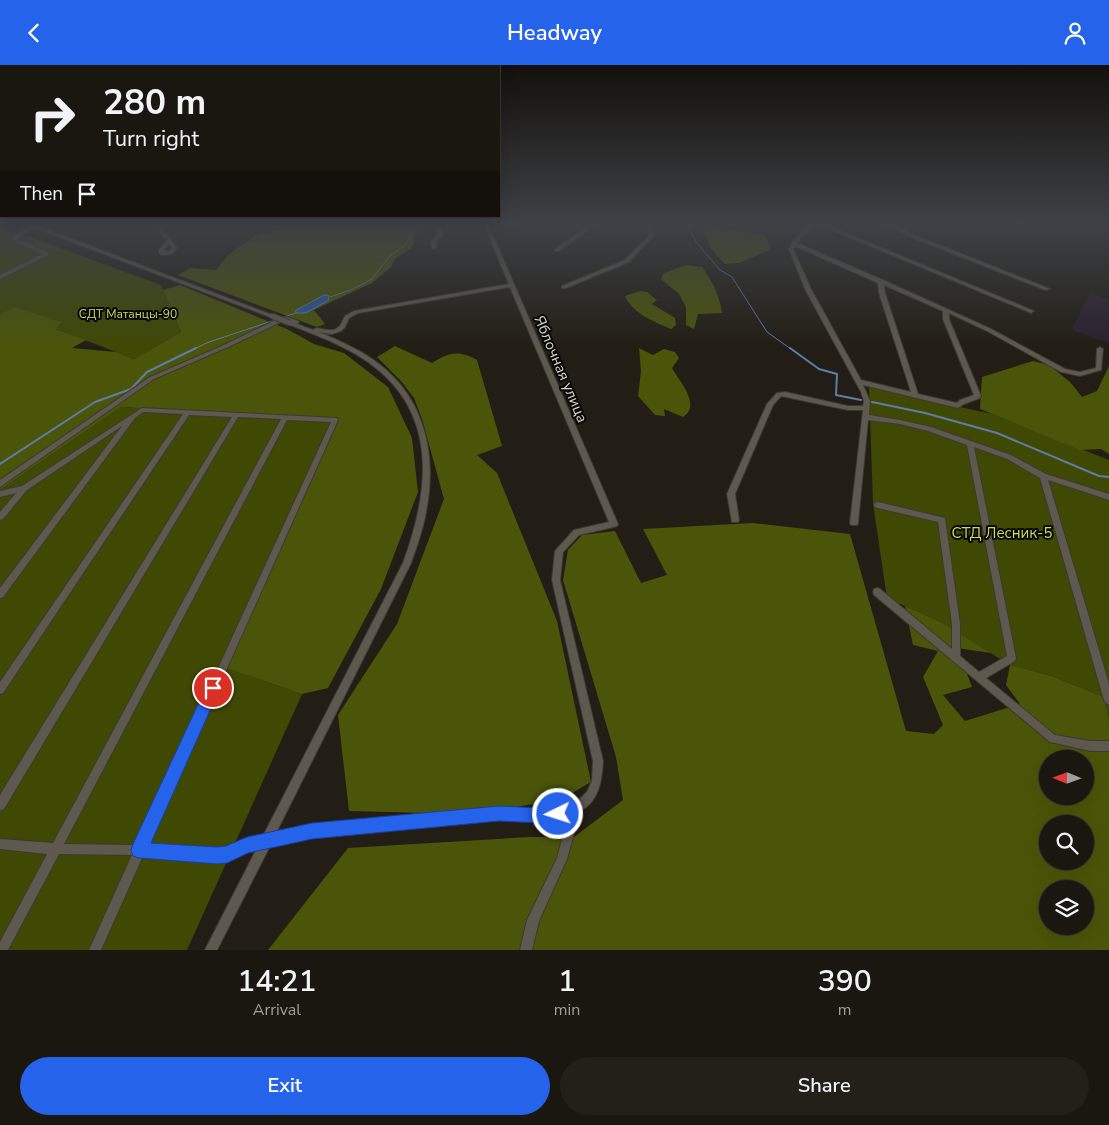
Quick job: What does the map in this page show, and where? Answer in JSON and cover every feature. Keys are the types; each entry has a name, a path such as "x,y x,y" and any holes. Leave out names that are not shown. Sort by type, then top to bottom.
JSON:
{"street":[{"path":"0,277 23,265"},
{"path":"141,265 290,323 357,353 379,367 400,387 410,404 422,435 428,466 428,483 420,529 407,563 211,950"},
{"name":"Яблочная улица","path":"503,265 614,524 577,532 559,551 558,555 556,580 598,761 597,785 585,803 575,809"},
{"path":"564,287 618,265"},
{"path":"797,265 808,289 864,392 867,408 854,523"},
{"path":"844,265 989,330 1063,371 1080,375 1099,369 1100,349"},
{"path":"920,265 1031,311"},
{"path":"987,265 1047,289"},
{"path":"881,281 882,293 915,395"},
{"path":"0,484 152,378 282,319 332,334 342,329 347,317 356,312 511,285"},
{"path":"859,382 958,406 962,401 978,396 946,319 946,310"},
{"path":"734,519 731,494 767,411 779,394 848,408 867,408"},
{"path":"0,517 24,488 136,412 142,410 335,421 95,950"},
{"path":"0,594 136,412"},
{"path":"0,690 187,413"},
{"path":"0,805 236,415"},
{"path":"866,417 900,422 970,443 1009,457 1043,475 1109,497"},
{"path":"2,950 54,849 285,418"},
{"path":"970,443 1012,658 979,677"},
{"path":"1043,475 1109,700"},
{"path":"0,495 24,488"},
{"path":"878,505 942,520 956,624 956,658"},
{"path":"877,592 1053,739 1090,746 1109,745"},
{"path":"0,844 54,849 139,850 217,855 227,854 247,845 312,831 499,813 558,814 575,809"},
{"path":"526,950 533,919 562,859 575,809"}],"shaded area":[{"path":"1090,293 1109,300 1109,343 1072,330"}],"green space":[{"name":"СДТ Матанцы-90","path":"0,265 107,265 161,285 181,332 134,359 15,313 0,321"},
{"path":"220,265 392,265 372,283 314,310 325,324 317,327 178,275 190,268 216,270"},
{"path":"685,265 702,267 715,289 722,313 698,314 694,329 686,325 686,307 679,294 661,279 664,273"},
{"path":"180,285 287,329 314,344 344,353 388,387 412,438 418,492 381,589 328,688 302,694 220,666 337,420 121,407 0,490 0,315 14,307 61,322 56,329 86,340 72,348 116,352 134,359 181,332 163,290"},
{"path":"640,291 647,292 657,300 652,304 675,318 676,325 671,329 645,317 633,308 625,296"},
{"path":"395,346 432,363 444,356 454,354 465,355 477,360 502,446 477,455 497,473 557,621 591,782 560,800 468,814 349,811 338,715 397,624 444,499 422,419 414,398 401,381 377,357"},
{"path":"639,348 653,355 664,349 675,352 679,358 672,368 684,386 690,400 688,412 683,417 664,409 665,416 655,415 638,396 641,371"},
{"path":"1033,361 1049,365 1070,382 1082,397 1097,391 1109,366 1109,454 1101,449 1080,450 980,409 982,377"},
{"name":"СТД Лесник-5","path":"869,387 992,414 1109,460 1109,722 1104,697 1052,676 1010,665 941,622 887,598 873,504"},
{"path":"121,407 338,420 221,666 302,694 187,950 0,950 0,490"},
{"path":"753,523 850,534 906,731 934,734 943,725 923,677 938,651 913,645 905,606 941,622 991,653 957,648 972,687 943,695 965,721 1020,704 1006,685 1010,665 1052,676 1104,697 1109,722 1109,950 268,950 348,848 529,837 574,837 623,800 616,757 563,580 568,550 582,535 615,531 641,583 667,575 643,529"}],"water":[{"path":"324,295 328,295 329,300 306,313 296,313 295,311"}],"waterway":[{"path":"330,297 351,290 372,279 383,265"},
{"path":"716,265 732,277 767,332 791,349"},
{"path":"194,349 209,342 296,313"},
{"path":"0,464 95,402 131,389 147,372 196,348"},
{"path":"790,348 819,369 837,374 836,395 861,400"},
{"path":"872,402 925,413 997,433 1099,476 1109,477"}],"route":[{"path":"213,688 139,850 206,856 227,854 247,845 312,831 499,813 522,815 558,814"}]}
